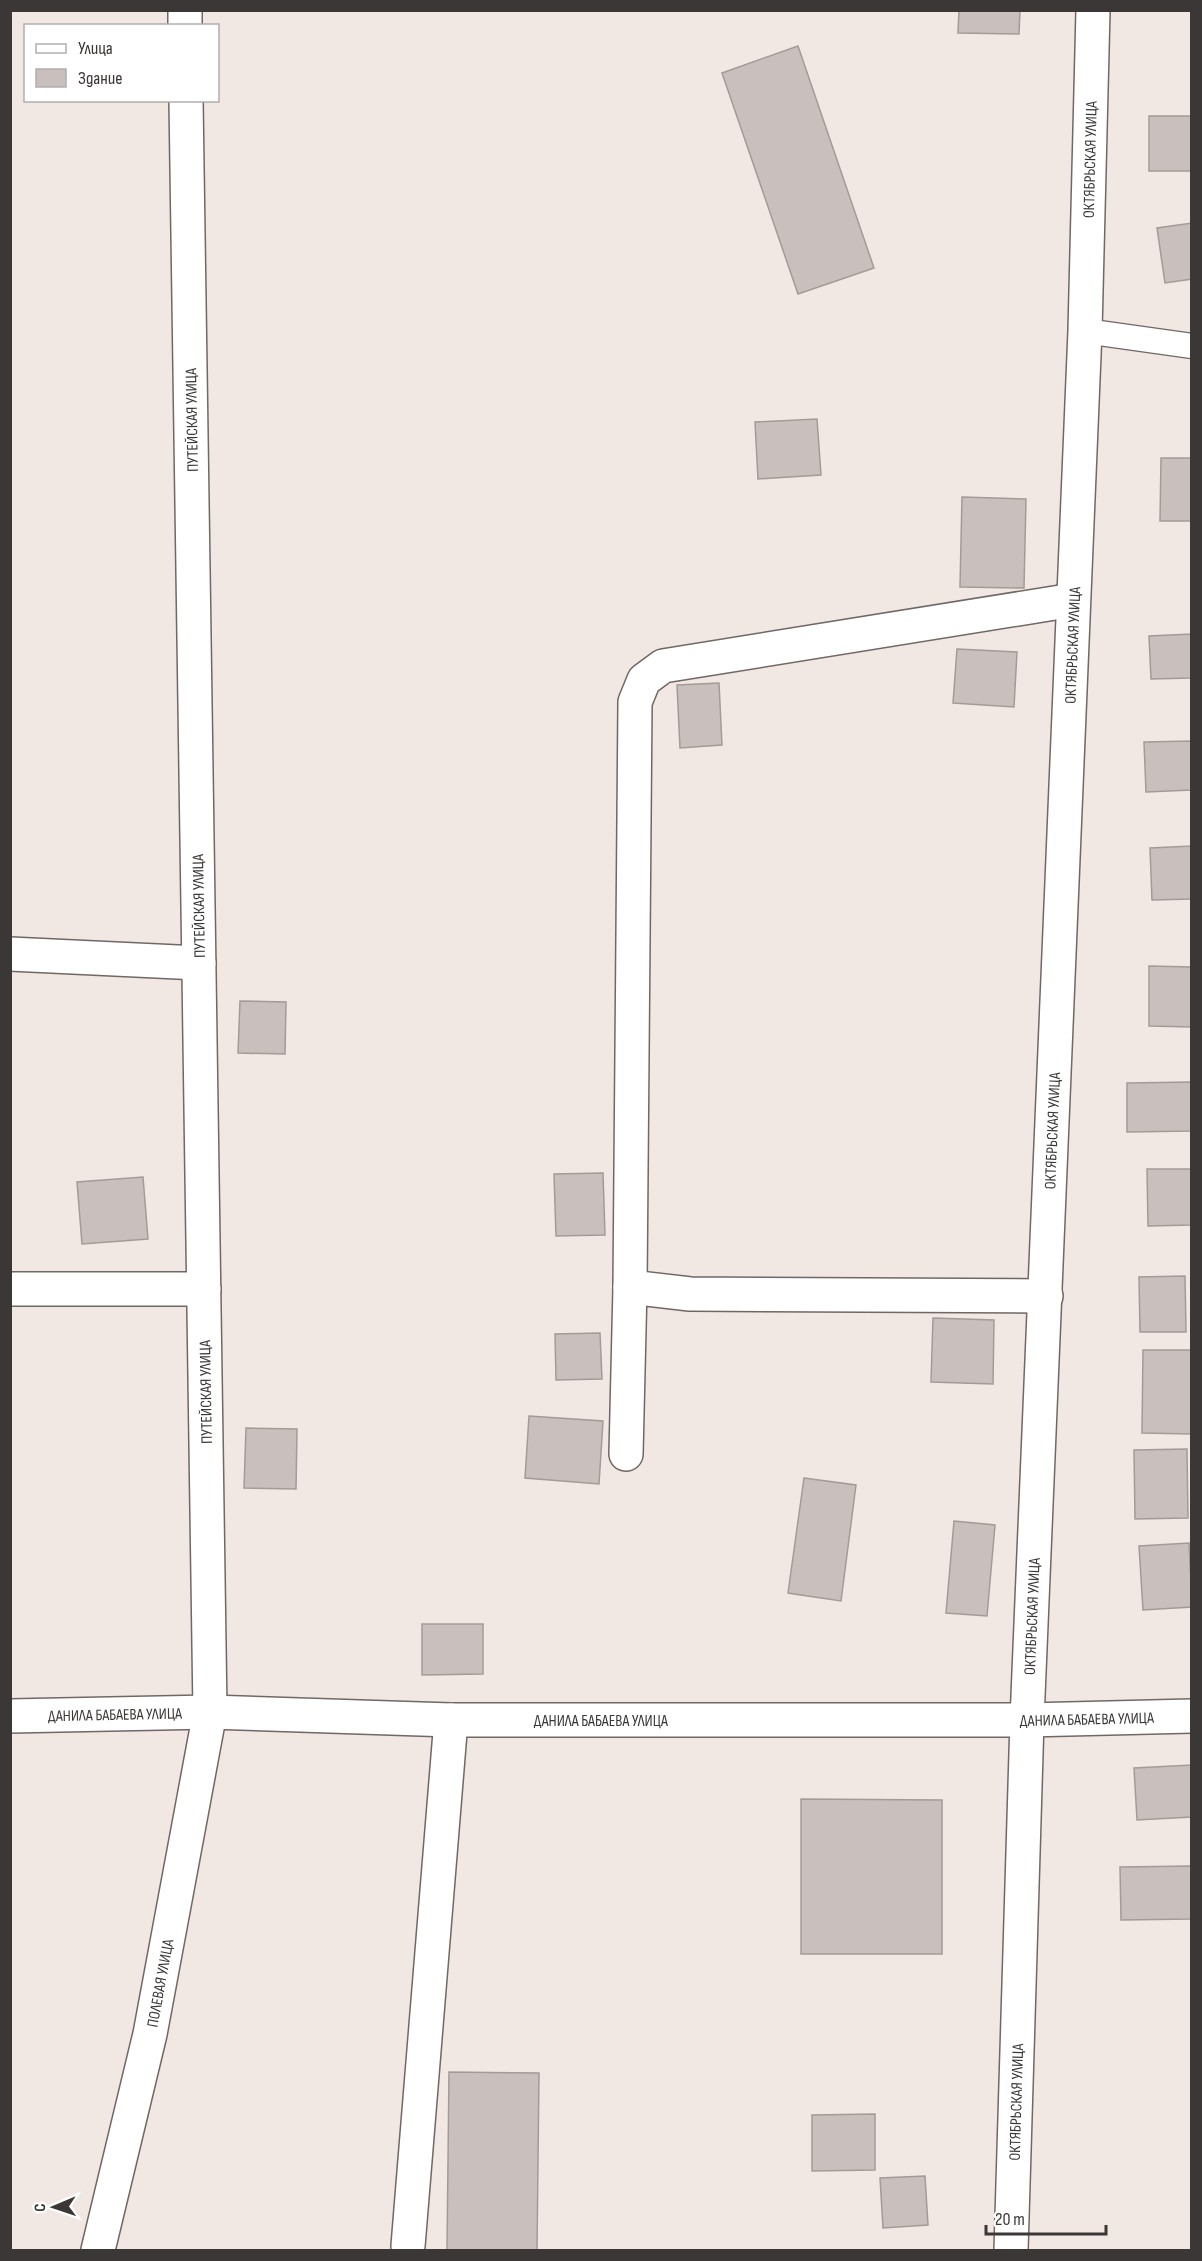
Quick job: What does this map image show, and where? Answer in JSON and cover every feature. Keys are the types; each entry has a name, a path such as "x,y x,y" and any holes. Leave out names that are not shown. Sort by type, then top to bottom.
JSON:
{"street":[{"name":"ОКТЯБРЬСКАЯ УЛИЦА","path":"1011,2250 1027,1720 1085,331 1093,10"},
{"name":"ПУТЕЙСКАЯ УЛИЦА","path":"186,102 210,1712"},
{"path":"626,1454 630,1287 635,702 644,680 663,666 1073,600"},
{"path":"10,954 199,963"},
{"path":"630,1287 690,1294 1046,1296"},
{"path":"10,1289 204,1289"},
{"name":"ДАНИЛА БАБАЕВА УЛИЦА","path":"10,1716 210,1712 451,1720 1027,1720 1191,1716"},
{"name":"ПОЛЕВАЯ УЛИЦА","path":"98,2250 150,2034 210,1712"},
{"path":"408,2246 451,1720"}],"lane":[{"path":"1085,331 1191,346"}],"building":[{"path":"959,10 1020,10 1019,34 958,33"},
{"path":"798,46 874,268 798,294 722,73"},
{"path":"1149,116 1192,116 1192,171 1149,171"},
{"path":"1192,223 1192,279 1165,283 1157,228"},
{"path":"817,419 821,475 758,479 755,422"},
{"path":"1161,458 1192,458 1192,521 1160,521"},
{"path":"962,497 1026,499 1024,588 960,587"},
{"path":"1192,634 1192,678 1151,679 1149,636"},
{"path":"957,649 1017,652 1014,707 953,703"},
{"path":"719,683 722,745 680,748 677,685"},
{"path":"1192,741 1192,790 1146,792 1144,742"},
{"path":"1192,846 1192,899 1152,900 1150,848"},
{"path":"1149,966 1192,967 1192,1027 1149,1026"},
{"path":"240,1001 286,1002 285,1054 238,1053"},
{"path":"1192,1082 1192,1131 1127,1132 1127,1083"},
{"path":"1147,1169 1192,1169 1192,1225 1148,1226"},
{"path":"603,1173 605,1235 556,1236 554,1174"},
{"path":"143,1177 148,1239 82,1244 77,1182"},
{"path":"1185,1276 1186,1332 1140,1332 1139,1277"},
{"path":"933,1318 994,1320 993,1384 931,1382"},
{"path":"600,1333 602,1379 556,1380 555,1334"},
{"path":"1143,1350 1192,1350 1192,1434 1142,1433"},
{"path":"529,1416 603,1421 599,1484 525,1478"},
{"path":"246,1428 297,1429 296,1489 244,1488"},
{"path":"1187,1449 1188,1518 1135,1519 1134,1450"},
{"path":"804,1478 856,1485 841,1601 788,1593"},
{"path":"954,1521 995,1525 987,1616 946,1613"},
{"path":"1189,1543 1192,1607 1143,1610 1139,1546"},
{"path":"422,1624 483,1624 483,1674 422,1675"},
{"path":"1192,1765 1192,1817 1137,1820 1134,1768"},
{"path":"801,1799 942,1800 942,1954 801,1954"},
{"path":"1192,1866 1192,1919 1121,1920 1120,1867"},
{"path":"449,2072 539,2073 537,2250 447,2250"},
{"path":"875,2114 875,2170 812,2171 812,2115"},
{"path":"925,2176 928,2225 883,2228 880,2178"}]}
